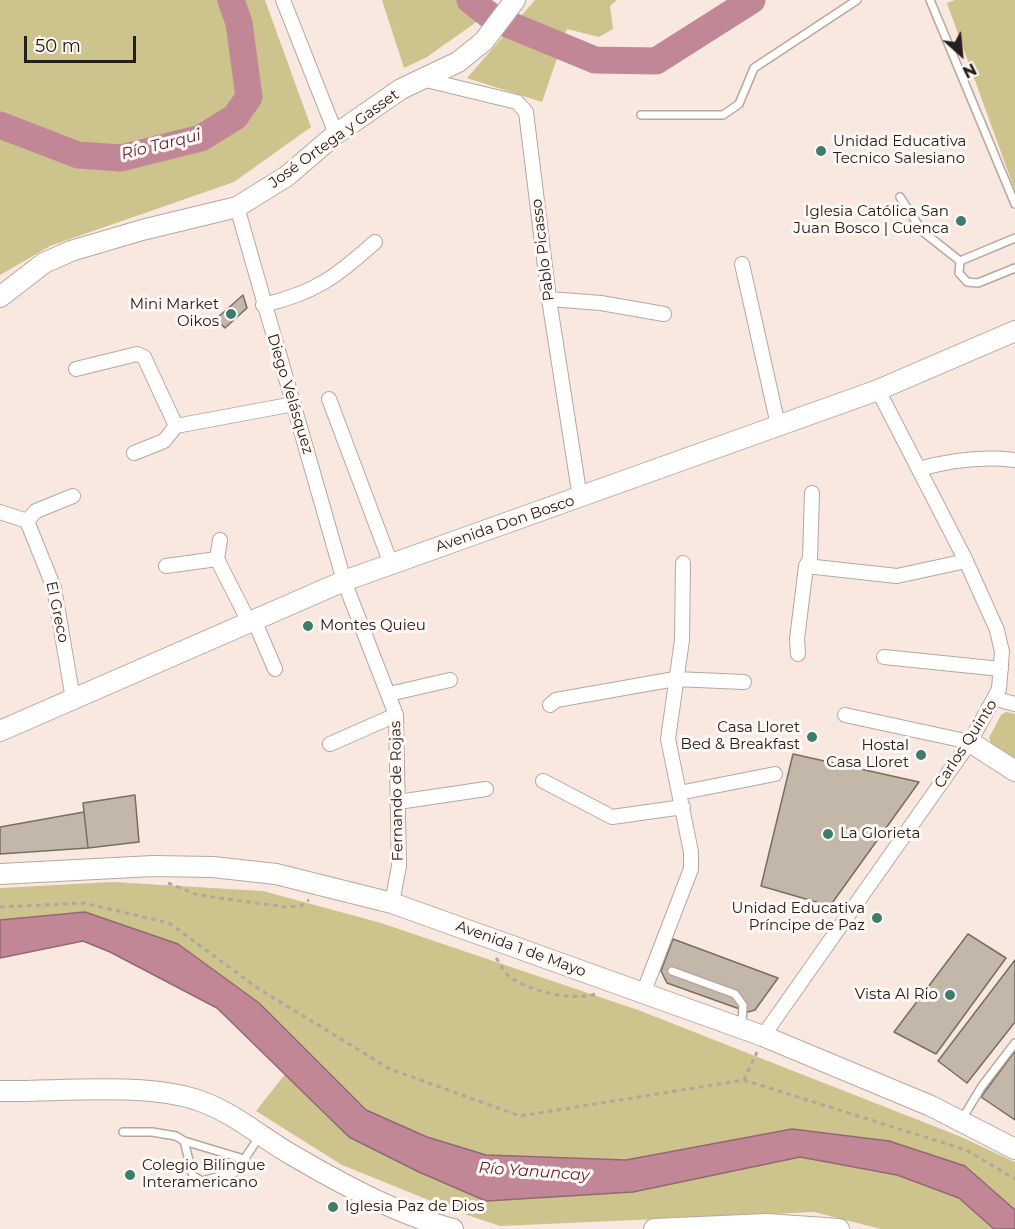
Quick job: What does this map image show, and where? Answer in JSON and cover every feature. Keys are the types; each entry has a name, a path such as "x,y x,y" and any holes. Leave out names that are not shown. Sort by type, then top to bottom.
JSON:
{"main road":[{"name":"José Ortega y Gasset","path":"0,297 44,263 71,251 142,230 237,207 287,176 336,134 401,89 458,63 484,40 514,2"},
{"name":"Avenida Don Bosco","path":"0,731 344,581 878,390 1015,332"},
{"path":"970,742 1015,771"},
{"name":"Avenida 1 de Mayo","path":"0,874 153,866 213,867 276,874 393,903 644,991 753,1040 931,1106 1015,1149"},
{"path":"0,1091 161,1091 201,1101 332,1176 425,1224 453,1229"},
{"path":"654,1229 767,1224 839,1229"}],"street":[{"path":"282,0 336,134"},
{"name":"Pablo Picasso","path":"422,79 517,102 525,112 549,299 580,498"},
{"name":"Diego Velásquez","path":"237,207 263,305 294,404 344,581"},
{"path":"263,305 296,298 316,288 375,242"},
{"path":"742,264 778,425"},
{"path":"549,299 601,303 664,314"},
{"path":"76,369 137,354 144,357 176,426"},
{"name":"Carlos Quinto","path":"753,1040 970,742 996,699 1001,669 1008,652 966,561 878,390"},
{"path":"329,399 391,564"},
{"path":"135,453 164,441 176,426 294,404"},
{"path":"919,469 943,462 990,457 1015,460"},
{"path":"798,654 797,639 806,566 810,559 812,493"},
{"path":"0,512 27,521 36,511 74,496"},
{"name":"El Greco","path":"27,521 54,588 73,699"},
{"path":"220,540 217,559 275,669"},
{"path":"166,566 217,559"},
{"path":"806,566 897,576 966,561"},
{"path":"644,991 691,869 692,852 668,739 681,640 683,563"},
{"name":"Fernando de Rojas","path":"344,581 396,715 399,866 393,903"},
{"path":"884,657 1001,669"},
{"path":"550,705 556,700 675,679 744,682"},
{"path":"389,694 450,680"},
{"path":"996,699 1015,704"},
{"path":"330,744 396,715"},
{"path":"845,715 970,742"},
{"path":"679,793 775,774"},
{"path":"543,781 612,817 682,807"},
{"path":"398,802 486,789"}],"lane":[{"path":"641,115 723,115 739,105 754,68 856,0"},
{"path":"930,0 1015,204"},
{"path":"900,197 922,231 960,261"},
{"path":"960,261 1015,238"},
{"path":"960,261 959,273 967,282 978,283 1015,268"},
{"path":"672,971 735,994 743,1005 753,1040"},
{"path":"961,1122 982,1086 1015,1043"},
{"path":"123,1132 176,1136 184,1141 244,1159"},
{"path":"184,1141 193,1176 202,1181 230,1175 260,1135"}],"path":[{"path":"166,882 198,895 286,907 301,906 311,899"},
{"path":"0,907 84,903 170,923 260,989 390,1069 520,1116 744,1080 966,1150 1015,1179"},
{"path":"487,955 497,959 510,977 536,987 570,998 607,995"},
{"path":"744,1080 753,1040"}],"shaded area":[{"path":"0,0 265,0 311,127 234,182 50,246 0,275"},
{"path":"382,0 491,0 475,23 427,57 404,68"},
{"path":"535,0 617,0 610,6 613,29 599,37 567,29 542,102 467,78"},
{"path":"955,0 1015,0 1015,191 947,3"},
{"path":"1006,712 1015,714 1015,760 992,745 989,738 1001,715"},
{"path":"113,882 263,891 381,923 638,1010 959,1136 1015,1162 1015,1210 965,1166 889,1141 792,1129 626,1160 486,1155 427,1137 366,1110 259,1003 85,912 0,920 0,888"},
{"path":"286,1073 349,1137 633,1192 800,1157 897,1175 959,1198 994,1229 881,1229 814,1212 500,1226 458,1212 342,1165 256,1111"}],"water":[{"name":"Río Yanuncay","path":"85,912 178,944 259,1003 366,1110 427,1137 486,1155 626,1160 792,1129 889,1141 965,1166 1015,1210 1015,1229 994,1229 959,1198 897,1175 800,1157 633,1192 486,1201 419,1172 349,1137 217,1008 110,952 83,941 0,958 0,920"}],"building":[{"name":"Mini Market Oikos","path":"243,295 247,308 225,328 216,319"},
{"name":"La Glorieta","path":"793,754 919,782 830,906 761,886"},
{"path":"135,795 139,842 88,848 83,803"},
{"path":"84,812 88,848 0,854 0,827"},
{"name":"Vista Al Rio","path":"968,934 1006,958 936,1054 894,1032"},
{"path":"673,939 778,978 755,1010 748,1012 667,983 661,971"},
{"path":"1015,960 1015,1022 967,1083 938,1061"},
{"path":"1015,1051 1015,1120 981,1097"}],"waterway":[{"name":"Río Tarqui","path":"0,125 78,155 121,158 201,138 235,117 249,97 239,23 231,0"},
{"name":"Río Tarqui","path":"470,0 493,18 595,60 656,61 752,0"}],"place":[{"name":"Unidad Educativa Tecnico Salesiano","path":"821,151"},
{"name":"Iglesia Católica San Juan Bosco | Cuenca","path":"961,221"},
{"name":"Mini Market Oikos","path":"231,314"},
{"name":"Montes Quieu","path":"308,626"},
{"name":"Casa Lloret Bed & Breakfast","path":"812,737"},
{"name":"Hostal Casa Lloret","path":"921,755"},
{"name":"La Glorieta","path":"828,834"},
{"name":"Unidad Educativa Príncipe de Paz","path":"877,918"},
{"name":"Vista Al Rio","path":"950,995"},
{"name":"Colegio Bilingue Interamericano","path":"130,1175"},
{"name":"Iglesia Paz de Dios","path":"333,1207"}]}
